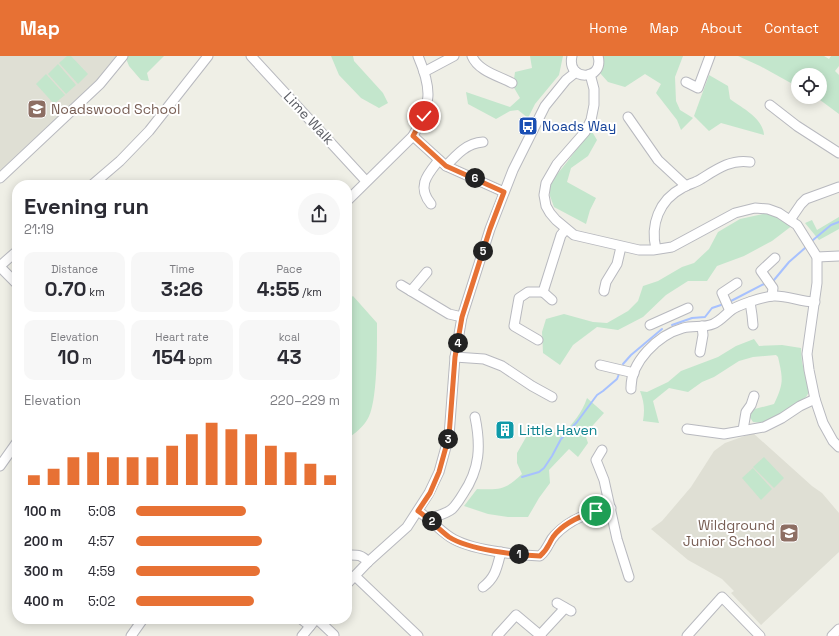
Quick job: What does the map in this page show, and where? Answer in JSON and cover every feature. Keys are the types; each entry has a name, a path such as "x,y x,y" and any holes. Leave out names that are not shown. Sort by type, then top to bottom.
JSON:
{"street":[{"path":"0,178 100,84 123,56"},
{"path":"98,180 120,161 149,130 208,56"},
{"name":"Lime Walk","path":"251,56 366,181"},
{"path":"352,196 413,136 424,116 428,103 428,88 418,56"},
{"path":"424,72 454,56"},
{"path":"472,56 475,62 482,68 512,83"},
{"path":"572,56 571,64 576,72 583,75 594,72 598,66 598,56"},
{"path":"686,82 698,88 710,56"},
{"path":"352,579 368,562 407,527 430,493 439,472 449,436 455,357 462,317 490,229 513,170 545,106 566,80 576,72"},
{"path":"590,74 594,89 594,105 590,120 585,132 557,164 546,182 544,195 546,206 556,220 574,235 638,250 672,247 735,213 755,208 768,209 779,213 797,224 816,257 817,283 807,354 815,399 823,423 832,441 839,447"},
{"path":"770,105 797,126 839,153"},
{"path":"628,117 658,160 686,186"},
{"path":"413,136 442,163 504,192"},
{"path":"431,204 426,198 424,189 425,179 442,163 464,148 476,142 484,142"},
{"path":"656,249 656,217 664,203 678,190 698,181 727,159 750,162"},
{"path":"790,220 806,199 839,187"},
{"path":"543,292 561,235 566,229"},
{"path":"604,291 606,282 617,264 621,247"},
{"path":"12,256 0,267 12,279"},
{"path":"816,257 839,256"},
{"path":"772,296 773,288 761,271 775,258"},
{"path":"411,291 428,272"},
{"path":"730,311 722,293 737,283"},
{"path":"401,285 449,314 462,317"},
{"path":"538,340 515,327 514,323 519,298 528,292 543,292 552,300"},
{"path":"631,389 631,382 640,361 648,351 672,332 684,328 712,325 724,318 730,311 750,302 772,296 815,302"},
{"path":"750,302 752,325"},
{"path":"672,332 666,327 652,324 688,308"},
{"path":"700,352 703,335 702,326"},
{"path":"455,357 484,359 502,366 552,397"},
{"path":"600,365 634,373"},
{"path":"743,430 746,412 754,396"},
{"path":"687,429 724,434 764,427 815,399"},
{"path":"429,519 452,509 469,486 476,469 479,456 478,430 475,417"},
{"path":"0,466 12,449"},
{"path":"602,450 596,460 604,480 617,539 629,577"},
{"path":"418,511 450,537 467,544 501,552 527,556 540,556 547,550 553,537 572,520 586,514 611,508"},
{"path":"483,587 491,581 497,570 501,552"},
{"path":"352,555 358,554 364,557 368,562"},
{"path":"355,576 418,636"},
{"path":"687,636 722,597 760,636"},
{"path":"497,636 516,615 540,636 568,610 557,603"},
{"path":"131,636 139,624"},
{"path":"302,636 312,624"},
{"path":"318,624 334,635"},
{"path":"832,636 839,629"}],"shaded area":[{"name":"Noadswood School","path":"0,56 123,56 0,178"},
{"name":"Wildground Junior School","path":"753,433 812,486 822,493 839,513 839,552 761,625 731,593 734,591 722,579 688,560 651,529 662,521 691,487 714,451 725,443"}],"green space":[{"path":"67,56 71,56 88,74 78,84 59,63"},
{"path":"125,56 164,56 147,73 149,81 141,80 129,66"},
{"path":"331,56 353,56 354,61 383,93 388,103 379,108 361,98 339,75"},
{"path":"530,56 563,56 559,75 535,104 528,118 518,110 510,111 496,119 468,104 466,92 510,107 520,98 513,86 515,72 532,68"},
{"path":"603,56 683,56 675,77 676,101 680,110 693,118 681,130 677,120 656,93 661,84 645,74 625,87 608,82 600,73 604,61"},
{"path":"738,56 824,56 829,59 831,56 839,56 839,66 835,71 839,75 839,114 825,104 827,104 827,68 791,68 791,83"},
{"path":"58,64 76,85 66,94 48,74"},
{"path":"46,74 65,95 54,104 36,84"},
{"path":"709,75 728,86 730,99 751,114 760,123 764,135 721,123 709,131 694,116"},
{"path":"591,130 597,140 588,156 571,168 567,182 596,198 590,210 586,224 554,207 550,196 550,183"},
{"path":"767,213 783,215 793,225 772,241 744,256 717,266 707,281 688,281 666,295 643,317 618,330 597,327 573,345 560,365 543,353 542,332 546,319 564,314 593,322 607,323 628,311 638,301 643,286 658,281 682,267 694,263 709,249 718,232 740,219"},
{"path":"839,217 839,229 819,240 805,223 812,220 817,230"},
{"path":"353,296 377,323 377,345 375,388 371,412 363,426 352,435"},
{"path":"754,339 759,346 782,345 801,348 802,362 809,392 806,397 772,420 763,423 753,422 749,416 751,410 774,404 780,391 782,376 778,357 776,355 753,357 739,361 714,377 702,382 688,392 669,388 653,401 659,423 643,421 644,406 640,391 647,392 668,382 681,371 718,357 736,346"},
{"path":"587,398 604,413 585,434 588,443 578,457 569,449 549,470 550,483 528,517 508,517 488,514 464,506 477,489 502,488 507,486 522,474 517,463 517,453 533,425 562,435 580,413"},
{"path":"764,457 784,478 774,488 753,467"},
{"path":"753,468 772,489 761,500 742,478"}],"waterway":[{"path":"813,240 831,225 839,222"},
{"path":"774,280 789,262 805,248"},
{"path":"731,301 764,284"},
{"path":"672,325 692,318 705,317 712,308 721,305"},
{"path":"623,364 631,355 662,329"},
{"path":"522,477 539,472 544,468 561,439 577,422 597,395 617,379 619,374"}],"place":[{"name":"Noadswood School","path":"37,109"},
{"name":"Noads Way","path":"528,126"},
{"name":"Little Haven","path":"505,430"},
{"name":"Wildground Junior School","path":"789,533"}],"route":[{"path":"424,116 413,136 446,166 504,192 490,229 462,317 455,357 449,436 439,472 430,493 418,511 450,537 467,544 488,550 509,552 527,556 540,556 547,550 553,537 562,528 572,520 596,511"}]}
